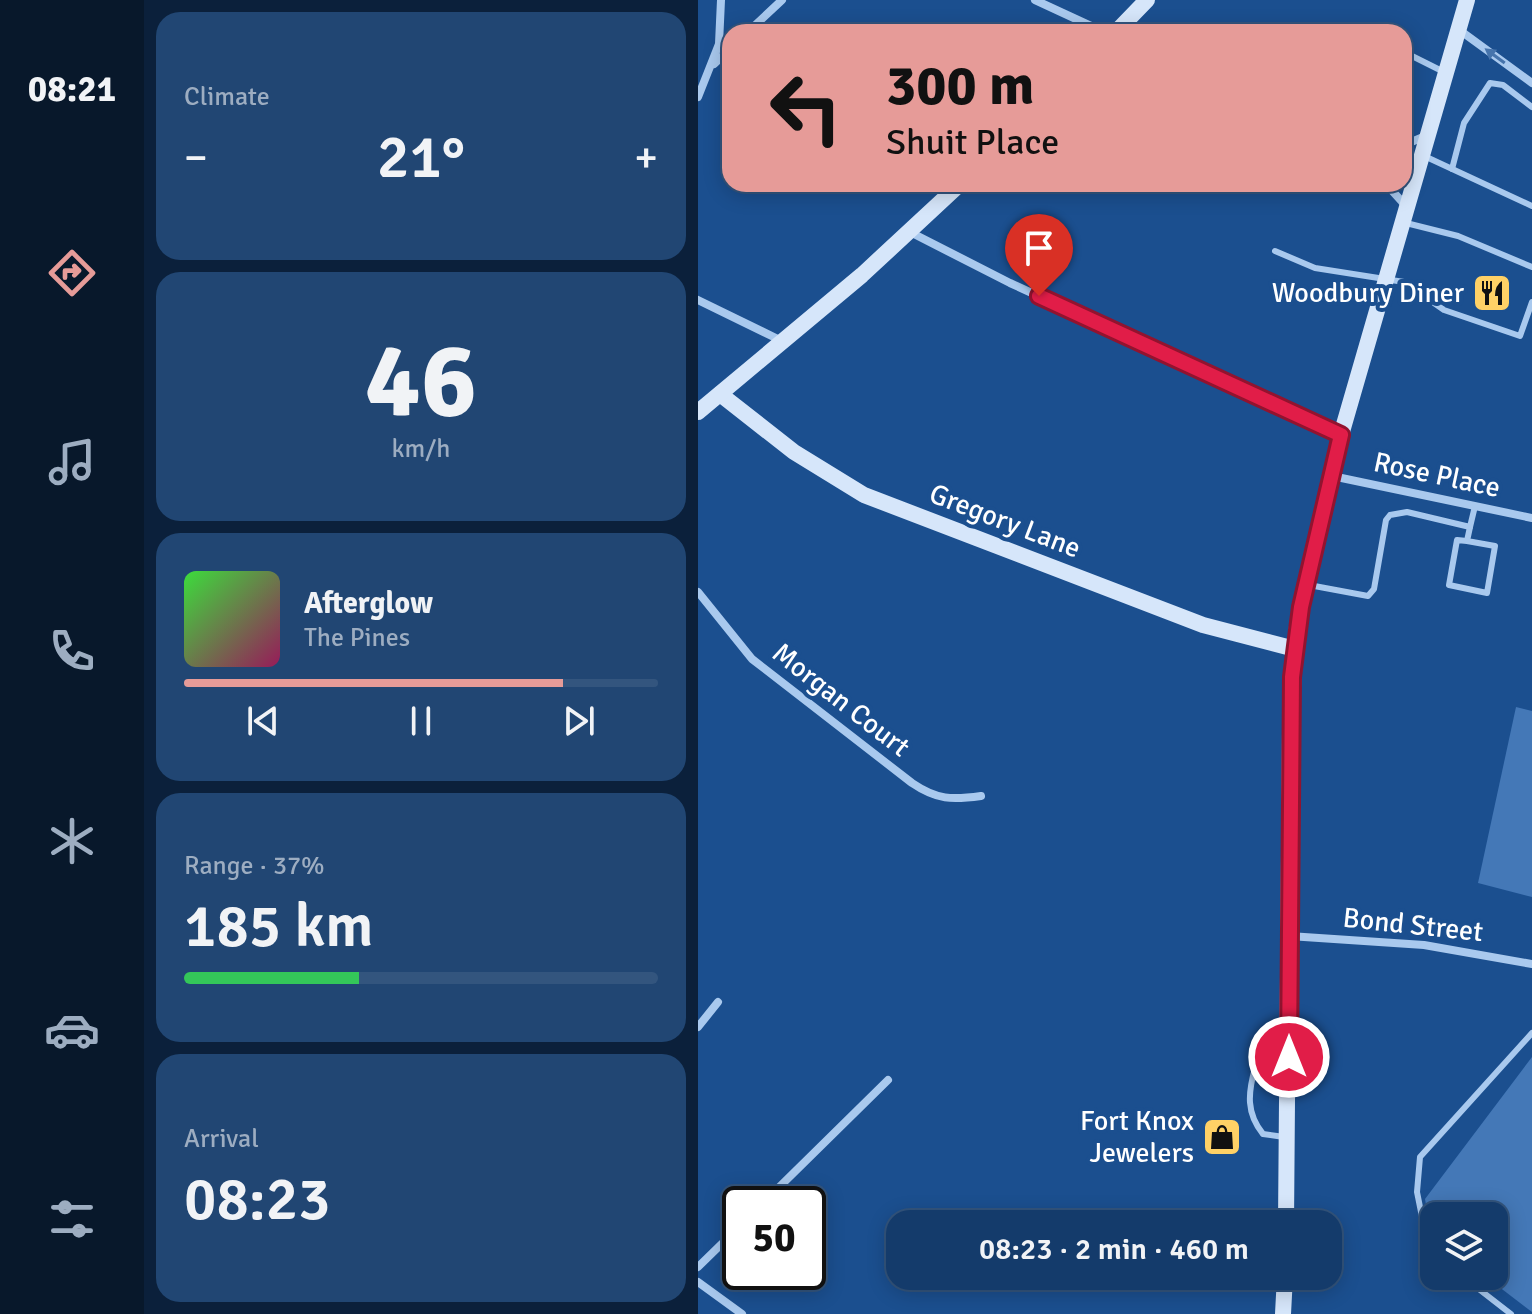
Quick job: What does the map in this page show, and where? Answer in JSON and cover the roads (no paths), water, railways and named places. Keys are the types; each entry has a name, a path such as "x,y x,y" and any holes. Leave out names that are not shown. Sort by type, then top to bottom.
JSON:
{"main road":[{"path":"1124,24 1147,0"},
{"path":"1412,188 1467,0"},
{"path":"698,412 910,232 952,192"},
{"path":"1286,1210 1290,703 1295,649 1306,584 1341,435 1411,192"},
{"name":"Gregory Lane","path":"720,394 794,452 864,495 1203,625 1295,649"},
{"path":"1283,1314 1284,1290"}],"street":[{"path":"698,97 714,65 719,44 721,0"},
{"path":"756,24 782,0"},
{"path":"1035,0 1087,24"},
{"path":"1458,29 1532,83"},
{"path":"714,65 722,57"},
{"path":"1412,142 1428,135"},
{"path":"1391,192 1404,214"},
{"path":"910,232 1010,283 1341,435"},
{"path":"698,300 782,341"},
{"name":"Rose Place","path":"1332,476 1532,518"},
{"name":"Morgan Court","path":"698,592 752,659 912,783 933,797 948,800 981,796"},
{"name":"Bond Street","path":"1289,936 1424,945 1532,964"},
{"path":"698,1027 718,1002"},
{"path":"780,1186 888,1080"},
{"path":"698,1267 722,1244"},
{"path":"698,1282 742,1314"}],"lane":[{"path":"1412,56 1446,73"},
{"path":"1452,169 1464,123 1490,83 1503,85 1532,107"},
{"path":"1422,155 1532,206"},
{"path":"1404,214 1532,267"},
{"path":"1275,251 1315,268 1388,277 1404,282 1444,310 1520,336 1532,302"},
{"path":"1467,541 1475,506"},
{"path":"1306,584 1363,596 1372,593 1386,520 1397,512 1470,527"},
{"path":"1457,540 1467,541 1495,546 1487,593 1449,585 1457,540"},
{"path":"1420,1207 1417,1192 1420,1157 1532,1033"},
{"path":"1288,1137 1263,1134 1252,1120 1249,1106 1255,1068 1267,1058 1289,1057"},
{"path":"1480,1290 1511,1314"}],"place":[{"name":"Woodbury Diner","path":"1492,293"},
{"name":"Fort Knox Jewelers","path":"1222,1137"}]}
